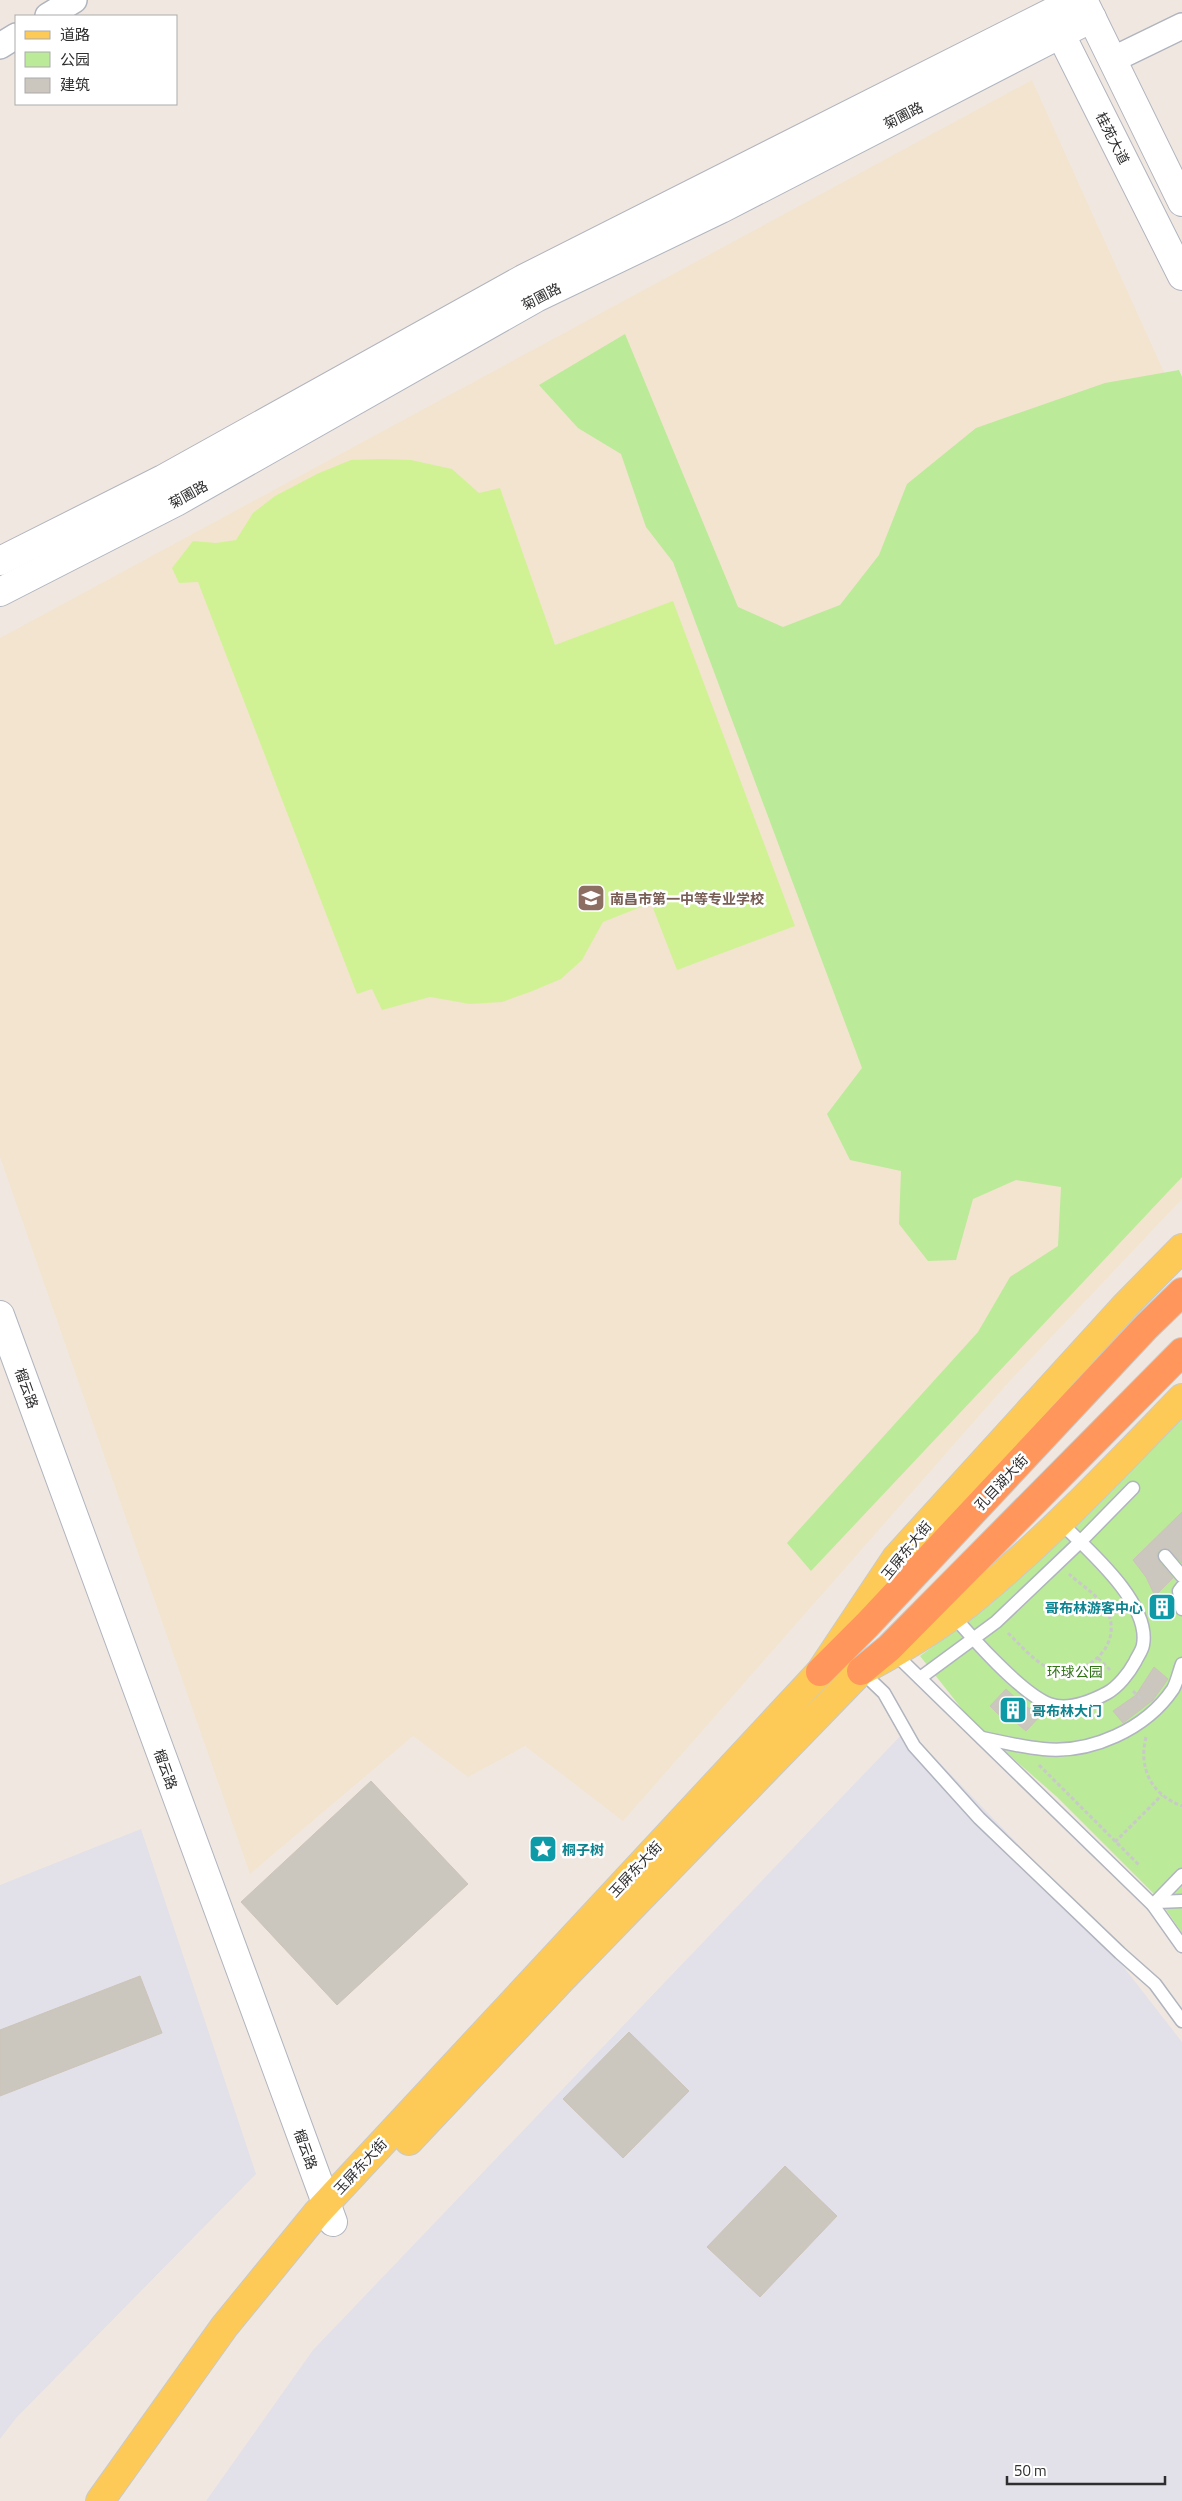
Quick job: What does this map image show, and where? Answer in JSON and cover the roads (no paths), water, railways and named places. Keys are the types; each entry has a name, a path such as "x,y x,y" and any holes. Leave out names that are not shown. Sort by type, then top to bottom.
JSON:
{"highway":[{"name":"孔目湖大街","path":"820,1672 867,1625 1139,1334 1182,1292"},
{"path":"861,1672 892,1650 1182,1352"}],"main road":[{"name":"玉屏东大街","path":"100,2501 224,2327 820,1672 896,1558 1124,1307 1182,1248"},
{"path":"892,1650 952,1614 980,1594 1061,1523 1182,1398"},
{"name":"玉屏东大街","path":"122,2501 325,2217 861,1672"}],"street":[{"path":"50,15 74,0"},
{"path":"1084,6 1182,202"},
{"name":"菊圃路","path":"0,561 163,479 523,279 1051,16 1084,6"},
{"name":"菊圃路","path":"0,592 176,502 536,298 721,209 1051,16"},
{"name":"桂苑大道","path":"1051,16 1182,276"},
{"path":"1112,60 1175,30"},
{"path":"0,46 15,37"},
{"name":"榴云路","path":"0,1316 325,2217"},
{"name":"榴云路","path":"0,1360 325,2217"}],"lane":[{"path":"920,1678 996,1622 1080,1542 1133,1488"},
{"path":"952,1614 972,1638 1031,1693 1050,1704 1069,1707 1092,1701 1110,1691 1131,1670 1143,1645 1141,1624 1130,1598 1114,1574 1061,1523"},
{"path":"1165,1556 1182,1576"},
{"path":"1182,1587 1179,1590 1182,1609"},
{"path":"892,1650 1155,1904 1182,1946"},
{"path":"982,1738 1044,1750 1079,1747 1107,1741 1154,1711 1174,1688 1182,1664"},
{"path":"861,1672 884,1693 914,1746 979,1818 1155,1984 1182,2021"},
{"path":"1155,1904 1182,1875"},
{"path":"1155,1904 1182,1901"}],"place":[{"name":"南昌市第一中等专业学校","path":"591,898"},
{"name":"哥布林游客中心","path":"1162,1607"},
{"name":"哥布林大门","path":"1013,1710"},
{"name":"桐子树","path":"543,1849"}],"park label":[{"name":"环球公园","path":"1075,1671"}]}
